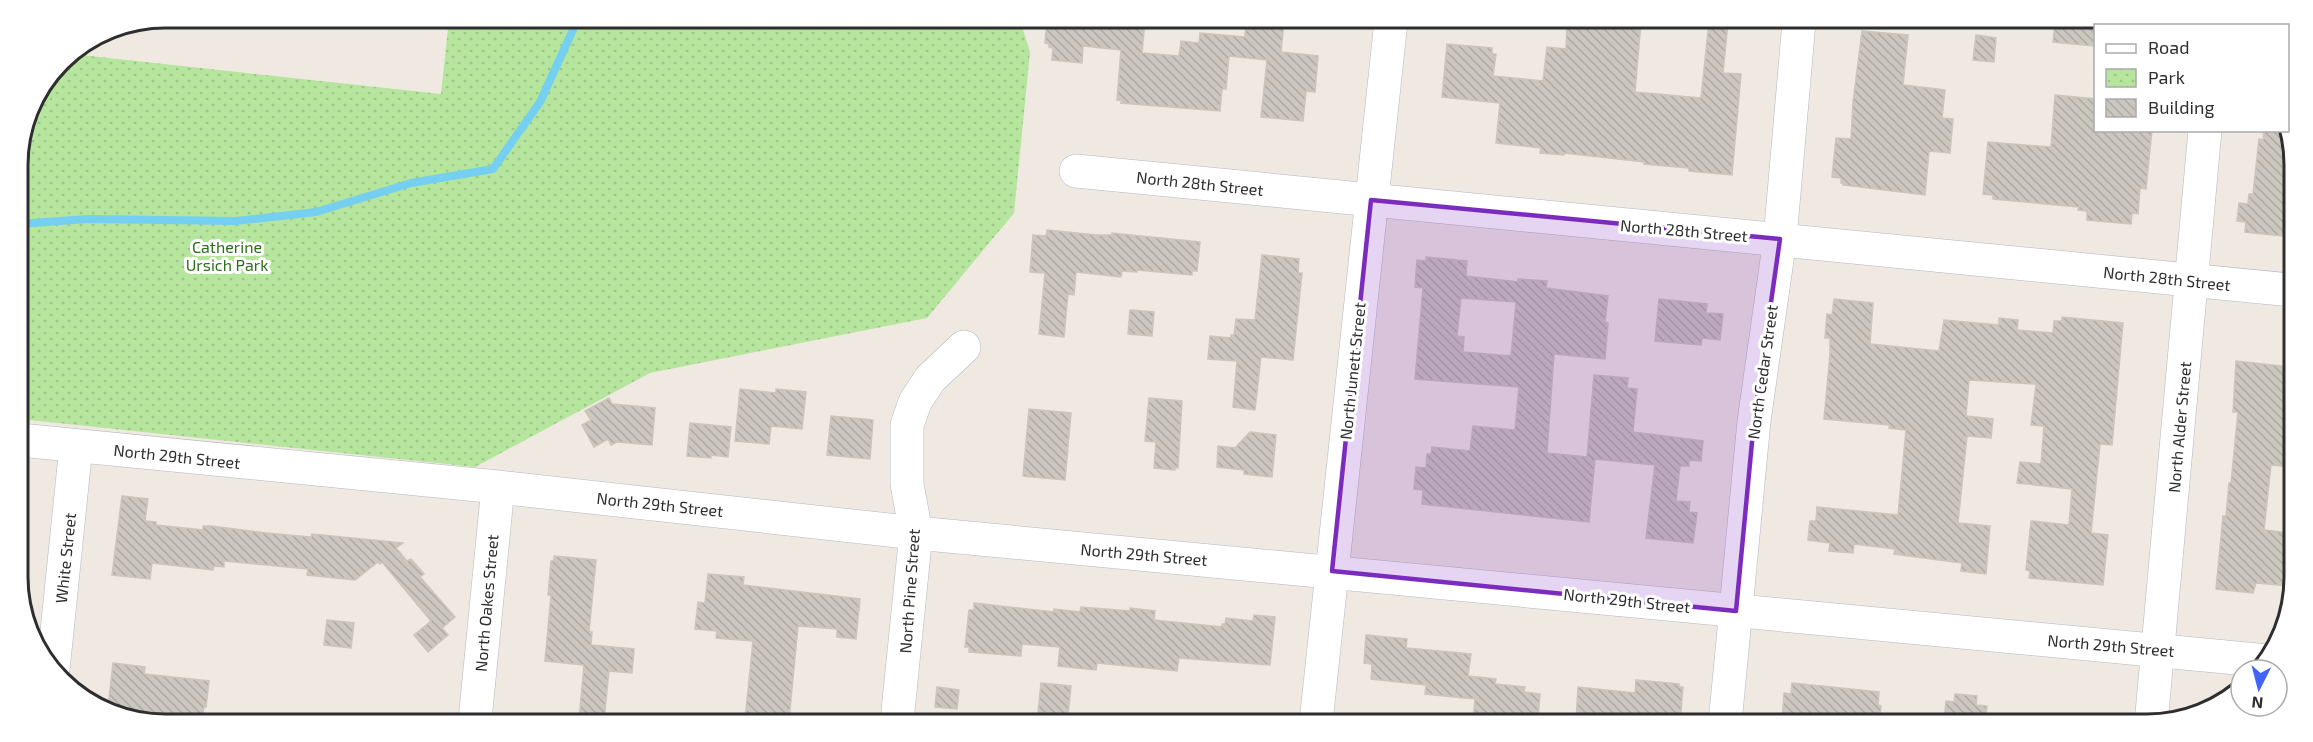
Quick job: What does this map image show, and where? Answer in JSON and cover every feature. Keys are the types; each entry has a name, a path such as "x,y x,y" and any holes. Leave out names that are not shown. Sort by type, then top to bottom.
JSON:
{"street":[{"name":"North Junett Street","path":"1317,713 1390,28"},
{"name":"North Cedar Street","path":"1726,713 1754,421 1780,239 1798,28"},
{"name":"North Alder Street","path":"2152,713 2205,132"},
{"name":"North 28th Street","path":"1076,171 2284,289"},
{"name":"North Pine Street","path":"898,711 916,533 907,484 907,425 915,402 930,379 964,347"},
{"name":"North 29th Street","path":"28,441 498,487 916,533 2240,658"},
{"name":"White Street","path":"54,656 76,446"},
{"name":"North Oakes Street","path":"476,714 498,487"}],"highlighted area":[{"path":"1371,200 1780,239 1754,421 1736,611 1332,571"}],"green space":[{"name":"Catherine Ursich Park","path":"448,29 1023,29 1030,52 1014,213 927,318 650,373 475,467 28,420 29,157 31,139 47,97 62,75 82,57 84,55 441,94"}],"building":[{"path":"1246,28 1283,28 1281,52 1318,56 1315,92 1306,91 1303,121 1261,117 1267,60 1229,56 1226,89 1222,89 1220,111 1121,103 1122,101 1117,100 1121,50 1083,46 1082,63 1052,60 1053,48 1045,43 1046,29 1144,29 1142,53 1179,56 1181,41 1199,43 1200,33 1245,37"},
{"path":"1567,28 1640,28 1635,92 1701,98 1708,28 1727,28 1723,73 1741,74 1732,175 1689,171 1689,168 1644,164 1645,162 1564,153 1564,155 1540,153 1541,148 1496,143 1500,103 1442,97 1447,44 1492,48 1492,54 1496,54 1493,76 1543,81 1547,47 1566,49"},
{"path":"2054,28 2094,28 2094,46 2053,42"},
{"path":"1862,31 1908,35 1903,85 1945,90 1942,118 1953,119 1950,153 1929,151 1925,195 1843,185 1841,178 1832,177 1836,138 1851,139"},
{"path":"1976,35 1996,38 1994,62 1973,60"},
{"path":"2055,95 2094,99 2094,132 2152,132 2146,189 2140,188 2138,214 2132,213 2131,224 2087,220 2087,211 2078,210 2079,207 1993,199 1993,195 1983,194 1988,142 2051,147"},
{"path":"2264,132 2280,132 2284,157 2284,236 2245,232 2246,222 2237,221 2239,203 2248,204 2249,194 2253,194 2259,139 2263,140"},
{"path":"1047,230 1097,235 1112,235 1112,233 1200,242 1197,271 1192,271 1192,275 1137,270 1137,272 1122,271 1121,277 1076,272 1074,295 1068,294 1064,337 1039,334 1045,273 1030,272 1033,235 1046,236"},
{"path":"1262,255 1299,259 1298,273 1302,273 1293,360 1261,357 1255,410 1233,407 1237,361 1208,359 1210,336 1231,338 1231,335 1234,335 1236,319 1255,320"},
{"path":"1426,257 1467,261 1466,276 1518,282 1518,279 1547,281 1546,288 1608,296 1605,359 1554,354 1547,453 1587,457 1594,375 1628,378 1627,388 1637,389 1633,432 1703,441 1701,461 1689,460 1689,466 1680,466 1676,501 1690,502 1689,512 1697,513 1693,543 1646,538 1655,465 1595,459 1589,522 1422,504 1423,490 1414,489 1416,467 1426,468 1427,454 1431,454 1432,447 1470,451 1473,426 1515,430 1519,387 1415,379 1423,288 1415,287 1417,260 1426,261","holes":["1461,298 1516,302 1511,356 1463,352 1464,337 1457,336"]},
{"path":"1659,299 1707,304 1706,313 1723,314 1720,340 1702,338 1701,345 1655,341"},
{"path":"1834,299 1873,303 1870,344 1939,351 1944,320 1999,325 1999,318 2018,320 2017,330 2053,333 2054,321 2062,321 2062,317 2123,323 2112,445 2100,444 2091,533 2108,535 2103,585 2029,578 2030,571 2026,570 2031,521 2069,525 2072,489 2017,483 2020,462 2041,464 2044,426 2031,425 2036,384 1969,380 1966,416 1993,419 1991,438 1967,436 1958,523 1990,526 1986,574 1961,571 1962,563 1894,554 1895,549 1854,544 1853,553 1829,551 1830,543 1808,540 1810,521 1816,521 1817,507 1898,515 1906,430 1889,428 1890,425 1824,419 1830,354 1830,338 1825,338 1827,314 1832,315"},
{"path":"1130,310 1154,312 1152,336 1128,334"},
{"path":"2236,361 2284,366 2284,466 2271,465 2264,530 2284,532 2283,585 2256,583 2253,593 2216,589 2223,516 2226,516 2229,483 2231,483 2238,412 2233,412"},
{"path":"740,389 776,393 776,389 806,392 802,429 771,426 769,444 735,441"},
{"path":"609,398 612,404 655,408 652,445 617,442 611,445 608,439 594,447 582,425 591,420 585,411"},
{"path":"1149,398 1182,401 1178,468 1175,467 1175,470 1154,468 1156,442 1145,441"},
{"path":"1029,409 1071,413 1065,480 1023,476"},
{"path":"831,416 873,420 870,459 827,455"},
{"path":"690,423 731,427 728,457 687,456"},
{"path":"1250,432 1276,435 1272,477 1244,474 1244,470 1217,467 1218,446 1235,448"},
{"path":"122,496 148,499 145,521 156,522 156,525 203,530 203,526 211,526 311,537 312,534 403,543 396,548 407,561 411,559 424,574 420,577 455,617 442,628 448,635 428,652 414,635 431,621 382,562 380,564 378,562 355,580 307,575 308,569 224,561 224,567 214,566 213,570 152,563 150,579 112,575"},
{"path":"554,556 596,560 589,632 592,632 591,645 634,649 632,673 609,671 605,714 580,714 584,665 545,661 551,595 548,595 551,561 554,561"},
{"path":"708,574 744,577 743,585 860,599 856,639 837,637 837,629 798,626 790,714 746,714 753,641 716,638 717,631 695,629 698,602 705,603"},
{"path":"974,603 1054,612 1054,609 1080,612 1081,607 1130,611 1130,608 1155,611 1154,620 1222,627 1226,618 1253,621 1254,615 1275,617 1270,665 1179,658 1177,671 1097,663 1096,670 1058,666 1060,647 1022,644 1021,656 969,652 969,647 965,647 969,610 974,610"},
{"path":"327,620 354,623 351,648 324,645"},
{"path":"1366,635 1407,639 1406,648 1471,654 1468,676 1496,679 1495,684 1525,687 1524,692 1540,694 1538,713 1474,713 1475,699 1425,694 1426,685 1371,679 1372,664 1364,663"},
{"path":"113,663 145,667 144,674 209,681 206,707 204,707 203,714 148,712 130,709 109,701"},
{"path":"1636,680 1679,684 1679,687 1683,687 1681,713 1576,713 1578,687 1635,693"},
{"path":"1041,683 1071,686 1068,714 1038,712"},
{"path":"1792,683 1879,692 1880,713 1783,713 1784,693 1791,694"},
{"path":"937,687 959,690 957,709 935,707"},
{"path":"1955,694 1977,696 1976,705 1987,706 1986,713 1945,713 1946,701 1954,702"}],"waterway":[{"path":"29,223 88,219 236,221 316,212 411,183 493,169 540,102 574,29"}]}
